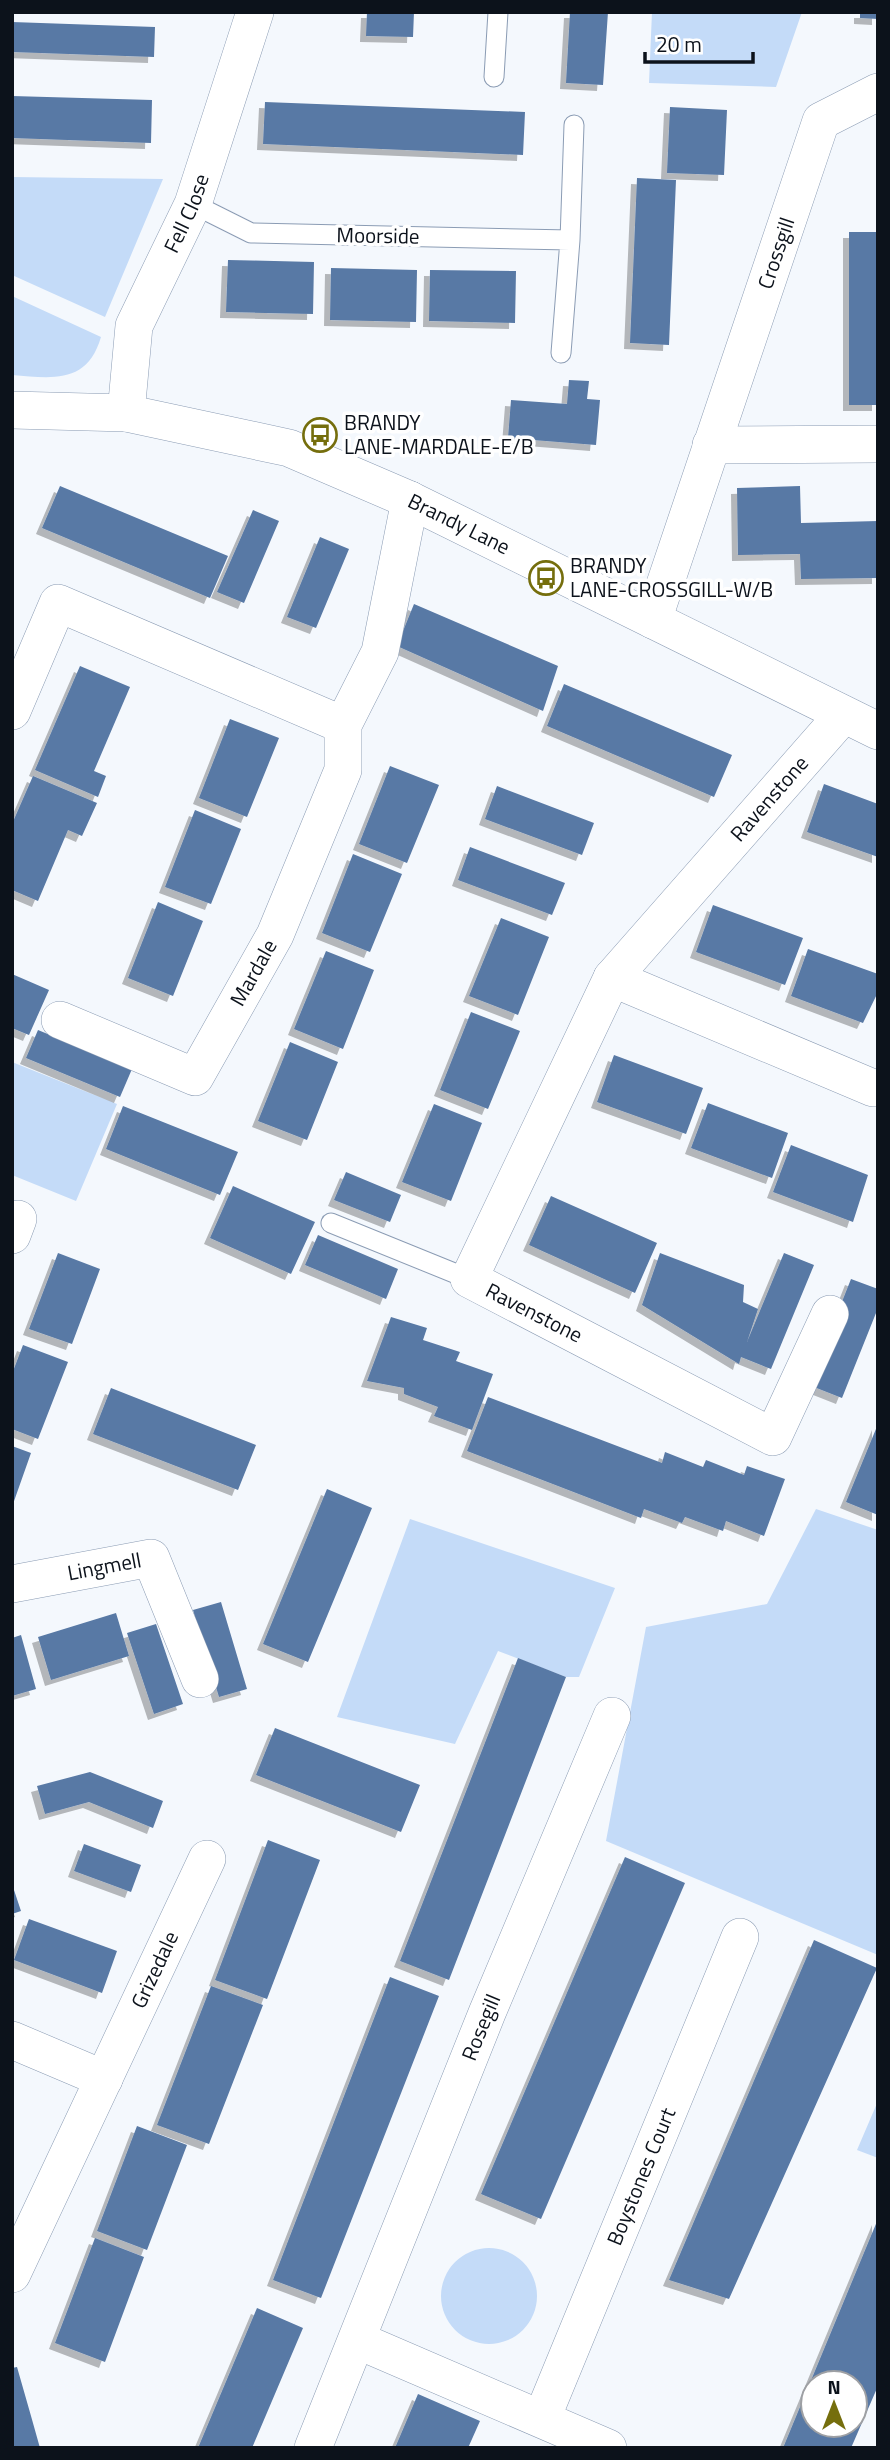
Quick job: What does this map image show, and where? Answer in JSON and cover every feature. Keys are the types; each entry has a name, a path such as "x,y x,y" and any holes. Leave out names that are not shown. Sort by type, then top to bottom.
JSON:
{"street":[{"name":"Fell Close","path":"126,413 134,326 193,204 255,12"},
{"name":"Crossgill","path":"653,620 821,121 878,92"},
{"name":"Brandy Lane","path":"12,410 126,413 289,448 410,500 878,732"},
{"path":"711,445 878,444"},
{"name":"Mardale","path":"60,1020 195,1077 275,935 343,770 343,724 380,652 410,500"},
{"path":"12,711 58,603 343,724"},
{"name":"Ravenstone","path":"830,1314 773,1437 469,1279 612,978 843,715"},
{"path":"612,978 873,1088"},
{"name":"Lingmell","path":"12,1584 151,1558 200,1679"},
{"name":"Rosegill","path":"313,2448 487,2013 612,1716"},
{"name":"Grizedale","path":"12,2274 207,1859"},
{"name":"Boystones Court","path":"542,2418 740,1937"},
{"path":"12,2040 104,2079"},
{"path":"358,2340 608,2448"}],"lane":[{"path":"494,76 498,12"},
{"path":"561,353 570,240 574,125"},
{"name":"Moorside","path":"193,204 251,233 570,240"},
{"path":"331,1223 469,1279"}],"shaded area":[{"path":"652,12 802,12 776,87 649,83"},
{"path":"12,177 163,179 105,317 12,275"},
{"path":"12,296 101,337 87,364 77,371 54,377 12,375"},
{"path":"12,1062 117,1104 76,1201 12,1175"},
{"path":"816,1509 878,1530 878,1955 606,1841 646,1627 767,1604"},
{"path":"410,1519 615,1588 579,1677 566,1677 498,1651 455,1744 337,1717"},
{"path":"878,2101 878,2158 857,2150"},
{"path":"489,2248 507,2252 523,2262 533,2278 537,2296 533,2314 523,2330 507,2340 489,2344 471,2340 455,2330 445,2314 441,2296 445,2278 455,2262 471,2252"}],"building":[{"path":"367,12 414,12 413,37 366,36"},
{"path":"570,12 608,12 603,85 566,83"},
{"path":"860,12 878,12 878,19 860,18"},
{"path":"12,22 155,27 154,57 12,52"},
{"path":"12,96 152,100 151,143 12,138"},
{"path":"265,102 525,112 523,155 263,144"},
{"path":"670,107 727,110 724,175 667,173"},
{"path":"637,178 676,180 669,345 630,343"},
{"path":"849,232 878,232 878,405 849,405"},
{"path":"228,260 314,262 313,314 226,312"},
{"path":"331,268 417,270 416,322 330,320"},
{"path":"430,270 516,271 515,323 429,321"},
{"path":"569,380 589,381 587,399 600,400 596,445 508,438 511,400 567,404"},
{"path":"60,486 228,556 210,598 42,528"},
{"path":"800,486 801,523 878,521 878,578 801,579 800,554 738,555 737,488"},
{"path":"253,510 279,521 244,603 217,592"},
{"path":"320,537 349,549 316,628 287,617"},
{"path":"414,604 558,666 543,711 397,646"},
{"path":"80,666 130,687 94,771 106,776 98,797 35,770"},
{"path":"564,684 732,755 714,797 547,726"},
{"path":"230,719 279,738 247,817 199,798"},
{"path":"390,766 439,785 407,863 359,844"},
{"path":"33,776 97,803 82,836 68,830 38,901 12,890 12,824"},
{"path":"824,784 878,804 878,857 807,832"},
{"path":"497,786 594,823 582,855 485,819"},
{"path":"195,810 241,829 211,904 165,887"},
{"path":"470,847 565,883 552,915 458,880"},
{"path":"353,854 402,874 370,952 322,933"},
{"path":"158,902 203,921 173,996 128,978"},
{"path":"713,905 803,938 785,985 696,952"},
{"path":"501,918 549,937 518,1015 469,996"},
{"path":"808,949 878,974 878,992 863,1023 791,996"},
{"path":"326,951 374,970 343,1049 294,1029"},
{"path":"12,974 49,990 29,1035 12,1028"},
{"path":"471,1012 520,1031 488,1109 440,1090"},
{"path":"38,1030 132,1069 120,1097 26,1058"},
{"path":"290,1042 338,1062 307,1140 258,1121"},
{"path":"614,1055 703,1088 686,1134 597,1102"},
{"path":"708,1103 788,1133 772,1178 691,1148"},
{"path":"434,1104 482,1123 451,1201 402,1182"},
{"path":"123,1106 238,1152 220,1195 106,1149"},
{"path":"791,1145 868,1175 853,1222 773,1192"},
{"path":"346,1172 401,1195 390,1222 334,1200"},
{"path":"233,1186 315,1222 291,1274 210,1238"},
{"path":"551,1196 657,1243 635,1293 529,1245"},
{"path":"318,1235 398,1269 386,1299 305,1265"},
{"path":"58,1253 100,1269 72,1344 29,1329"},
{"path":"660,1253 744,1285 743,1302 758,1309 747,1342 784,1253 814,1265 771,1369 741,1357 739,1364 642,1305"},
{"path":"851,1279 878,1289 878,1308 842,1398 809,1385"},
{"path":"391,1317 427,1328 423,1340 460,1352 456,1361 493,1374 472,1430 434,1416 438,1407 404,1394 404,1388 367,1381"},
{"path":"23,1345 68,1362 38,1439 12,1429 12,1374"},
{"path":"111,1388 256,1445 238,1490 93,1434"},
{"path":"488,1397 662,1463 665,1452 703,1467 706,1460 744,1475 747,1466 785,1479 764,1536 726,1521 723,1531 685,1517 682,1523 644,1509 641,1518 467,1451"},
{"path":"878,1424 878,1515 846,1502"},
{"path":"12,1446 31,1453 13,1504 12,1504"},
{"path":"327,1489 372,1508 308,1662 263,1644"},
{"path":"221,1602 247,1689 219,1697 193,1610"},
{"path":"116,1613 129,1656 51,1680 38,1637"},
{"path":"156,1624 183,1704 154,1714 127,1633"},
{"path":"21,1635 36,1689 12,1696 12,1638"},
{"path":"518,1658 566,1677 449,1980 400,1961"},
{"path":"275,1728 420,1785 401,1832 256,1775"},
{"path":"90,1772 163,1801 153,1828 89,1802 45,1814 37,1786"},
{"path":"268,1840 320,1860 267,1999 215,1980"},
{"path":"84,1844 141,1865 131,1892 74,1871"},
{"path":"625,1857 685,1883 541,2219 481,2194"},
{"path":"12,1884 21,1911 12,1914"},
{"path":"29,1919 117,1951 102,1993 14,1960"},
{"path":"814,1940 877,1968 729,2299 669,2280"},
{"path":"390,1977 439,1996 321,2298 273,2280"},
{"path":"211,1986 263,2005 209,2144 157,2125"},
{"path":"137,2126 187,2145 147,2250 97,2231"},
{"path":"878,2219 878,2386 869,2407 869,2369 816,2369"},
{"path":"95,2238 144,2257 105,2362 55,2343"},
{"path":"257,2308 303,2328 252,2448 198,2448"},
{"path":"17,2367 40,2448 12,2448 12,2368"},
{"path":"418,2394 480,2421 468,2448 395,2448"},
{"path":"799,2409 799,2439 855,2439 851,2448 783,2448"}],"place":[{"name":"BRANDY LANE-MARDALE-E/B","path":"320,435"},
{"name":"BRANDY LANE-CROSSGILL-W/B","path":"546,578"}]}
